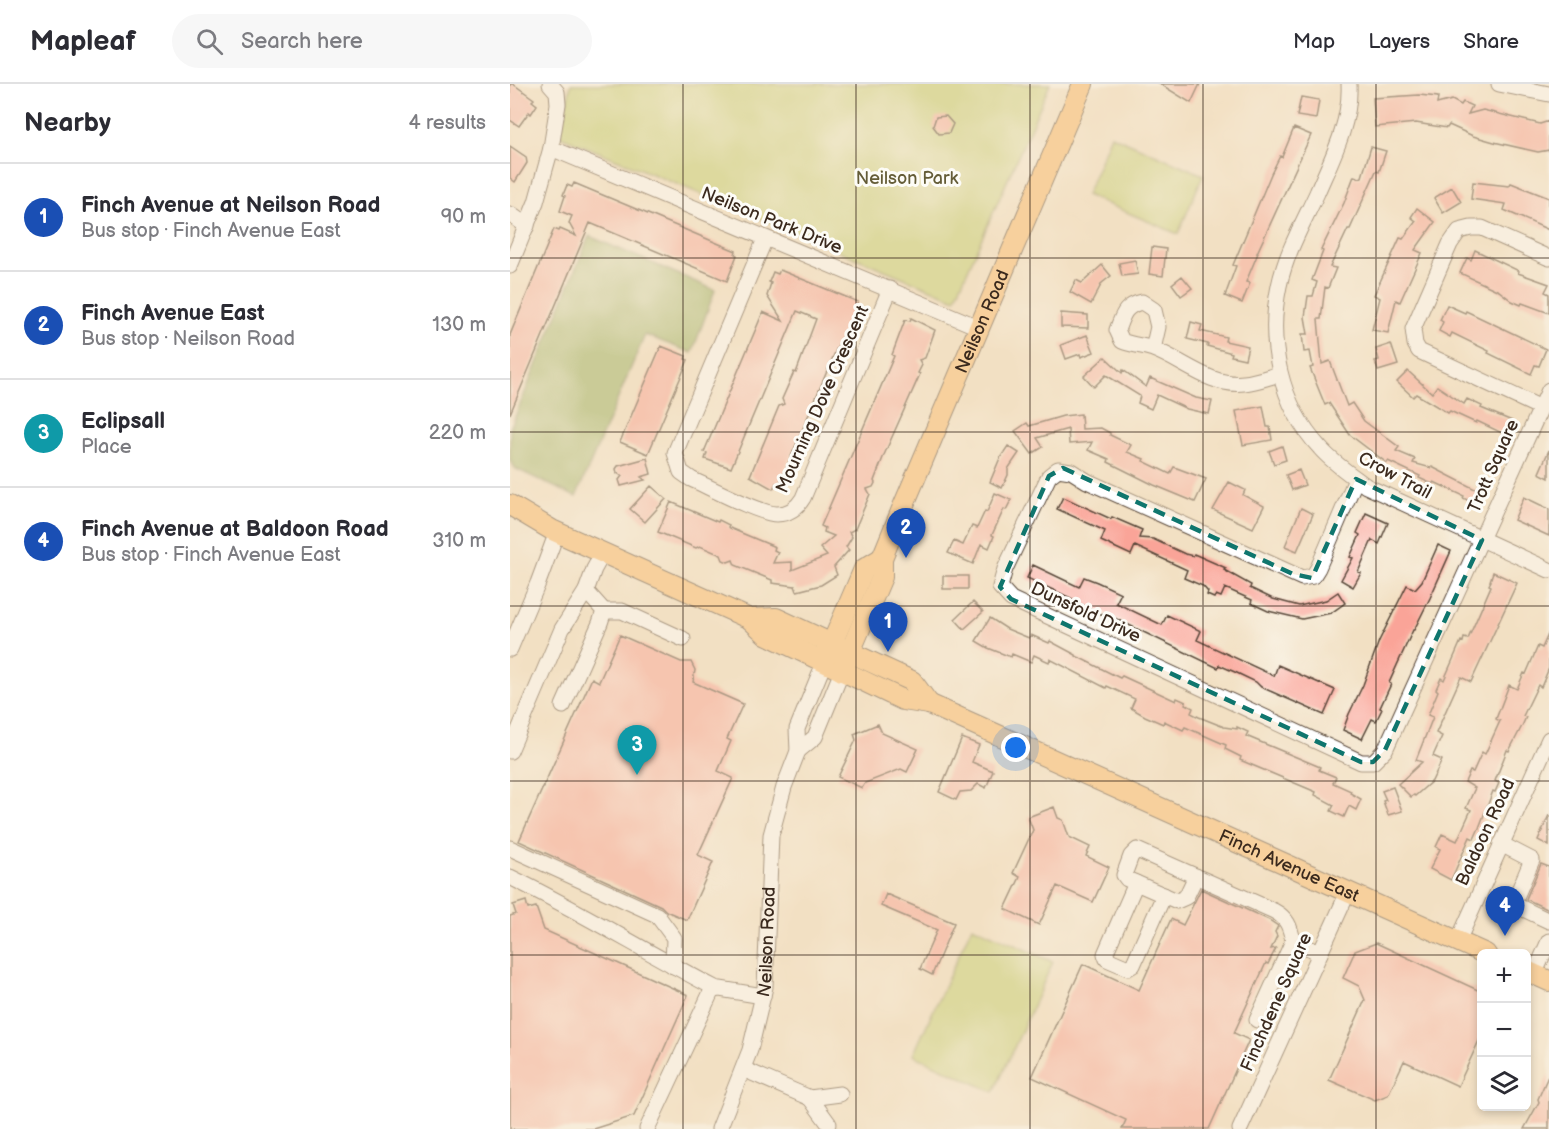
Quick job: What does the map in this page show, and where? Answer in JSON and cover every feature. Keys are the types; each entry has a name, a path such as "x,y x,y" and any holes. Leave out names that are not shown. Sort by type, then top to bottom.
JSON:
{"main road":[{"name":"Neilson Road","path":"842,672 882,577 882,558 978,327 1083,84"},
{"name":"Finch Avenue East","path":"510,505 557,532 750,619 766,634 842,672 903,700 929,704 1477,950"},
{"name":"Neilson Road","path":"824,663 864,569 882,558"},
{"name":"Finch Avenue East","path":"750,619 776,618 912,681 929,704"}],"street":[{"name":"Crow Trail","path":"1349,84 1350,96 1341,140 1292,248 1279,285 1274,326 1275,354 1280,374 1298,420 1333,461 1366,486 1549,570"},
{"path":"1500,84 1520,86 1549,94"},
{"path":"510,266 536,202 551,148 558,104 554,88"},
{"name":"Neilson Park Drive","path":"551,148 978,327"},
{"path":"510,214 527,226"},
{"name":"Trott Square","path":"1541,408 1419,351 1415,344 1413,329 1450,244 1458,231 1482,228 1549,258"},
{"name":"Mourning Dove Crescent","path":"765,239 675,453 681,472 691,479 767,513 784,514 798,506 803,498 891,289"},
{"path":"1153,349 1185,366 1226,383 1242,384 1280,374"},
{"name":"Trott Square","path":"1482,540 1549,390"},
{"name":"Dunsfold Drive","path":"1356,478 1318,568 1313,576 1302,578 1087,481 1071,471 1058,469 1049,476 1005,569 1000,587 1011,599 1361,762 1373,762 1385,750 1482,540"},
{"path":"510,649 557,532"},
{"path":"510,751 562,629 586,591 603,553"},
{"path":"586,591 604,610 622,611 683,639"},
{"path":"563,706 604,610"},
{"name":"Neilson Road","path":"719,1129 750,1050 763,996 771,836 784,787 798,750 797,729 824,663"},
{"name":"Neilson Road","path":"798,750 815,737 842,672"},
{"name":"Baldoon Road","path":"1458,941 1549,740"},
{"path":"1501,844 1532,860 1513,904 1549,921"},
{"path":"510,848 657,915 674,938 673,966"},
{"path":"1196,876 1186,897 1177,901 1136,883 1124,875 1131,855 1137,849 1284,916 1290,927 1293,941 1257,1020"},
{"path":"510,877 560,901 715,988 763,996"},
{"path":"1136,883 1105,954 1107,959 1128,968 1133,965 1164,896"},
{"name":"Finchdene Square","path":"1240,1129 1348,892"},
{"path":"1293,941 1320,953"},
{"path":"1537,976 1549,941"},
{"path":"647,1129 708,998 715,988"},
{"path":"743,1069 810,1098 829,1124"},
{"path":"810,1098 840,1094"}],"highlighted area":[{"path":"1063,468 1293,574 1312,578 1356,479 1482,540 1385,750 1373,762 1361,762 1011,599 1000,587 1049,476"}],"green space":[{"name":"Neilson Park","path":"571,84 1050,84 955,299 560,136"},
{"path":"1111,135 1203,175 1178,234 1086,195"},
{"path":"589,236 715,290 692,353 645,335 576,497 516,469 510,461 510,429"},
{"path":"972,926 1053,962 994,1092 913,1055"}],"building":[{"path":"510,84 534,99 532,101 537,105 519,126 510,120"},
{"path":"1160,84 1200,84 1191,103"},
{"path":"1419,95 1438,97 1437,104 1452,100 1461,105 1463,102 1472,106 1468,114 1483,110 1540,124 1549,121 1549,150 1538,152 1494,142 1473,136 1449,125 1447,128 1416,123 1375,127 1373,98"},
{"path":"1301,97 1319,100 1316,119 1297,116"},
{"path":"946,116 953,124 949,133 939,134 933,126 936,117"},
{"path":"1294,128 1311,135 1257,253 1246,282 1250,283 1242,303 1225,296 1236,266 1233,265 1271,174 1280,156 1282,157"},
{"path":"510,146 526,157 527,163 515,182 510,178"},
{"path":"1371,147 1386,151 1379,172 1376,171 1330,267 1336,268 1328,288 1325,287 1321,319 1318,319 1322,364 1330,361 1347,406 1352,403 1364,421 1399,447 1396,451 1415,459 1413,463 1432,467 1481,492 1476,504 1434,482 1432,484 1388,461 1387,463 1350,435 1329,403 1325,405 1310,368 1313,367 1310,351 1304,352 1302,334 1308,334 1305,317 1308,296 1313,296 1317,282 1312,280 1323,251 1321,250 1344,203 1354,176 1362,177"},
{"path":"1473,182 1509,186 1511,183 1549,198 1549,230 1504,210 1506,204 1471,199"},
{"path":"574,183 736,251 737,255 727,281 590,223 510,414 510,335 554,229 559,231 560,229 576,236 569,223 572,216 560,211 567,185 572,187"},
{"path":"1452,187 1461,202 1443,213 1434,198"},
{"path":"1417,208 1435,222 1415,250 1422,253 1400,302 1396,300 1388,333 1372,330 1380,298 1374,295 1400,238 1403,239 1416,221 1411,217"},
{"path":"1152,247 1166,249 1163,276 1149,274"},
{"path":"1475,250 1519,271 1518,273 1549,284 1545,292 1549,294 1549,313 1512,301 1499,291 1460,273 1467,258 1471,260"},
{"path":"1135,260 1138,274 1122,276 1119,263"},
{"path":"1102,265 1111,276 1102,283 1091,304 1070,292 1076,280 1082,283"},
{"path":"780,270 858,302 856,306 861,308 847,332 844,331 779,485 776,483 773,489 750,476 779,406 784,404 782,399 794,372 796,373 816,319 797,311 731,468 705,459 707,453 704,452 763,312 783,321 767,296 773,272 778,274"},
{"path":"1182,276 1192,288 1181,296 1172,284"},
{"path":"1447,305 1465,313 1466,311 1546,349 1539,366 1535,365 1531,374 1452,333 1450,337 1439,331 1443,322 1440,320"},
{"path":"1061,313 1088,315 1088,328 1061,327"},
{"path":"911,318 935,330 925,358 919,360 922,365 918,373 920,374 884,455 875,483 873,487 867,489 870,494 855,529 849,532 852,537 846,547 849,550 834,567 837,575 821,585 797,591 795,586 772,583 772,580 735,565 733,560 728,562 723,560 721,555 700,546 696,548 658,532 671,502 718,522 719,520 732,529 775,547 774,550 778,552 773,563 792,562 792,570 827,556 820,548 834,536 824,532 825,528 821,526 894,356 892,355 905,320 910,321"},
{"path":"1191,322 1202,325 1200,331 1226,337 1225,341 1248,346 1245,359 1231,356 1232,353 1207,346 1208,344 1187,339"},
{"path":"1087,335 1094,352 1066,359 1061,345"},
{"path":"1391,344 1398,365 1378,371 1375,361 1379,360 1376,349"},
{"path":"661,346 686,356 685,359 688,360 648,454 620,442"},
{"path":"1105,357 1122,373 1123,370 1146,387 1150,378 1196,398 1212,401 1209,414 1187,409 1157,395 1151,409 1138,403 1140,396 1106,375 1094,387 1084,376"},
{"path":"1408,371 1432,393 1437,386 1464,404 1467,399 1482,406 1481,408 1512,421 1506,435 1477,421 1476,423 1450,411 1448,413 1416,394 1413,397 1397,382"},
{"path":"1263,406 1272,440 1243,445 1236,411"},
{"path":"1081,414 1082,429 1101,428 1131,445 1127,452 1144,459 1143,461 1170,474 1174,467 1206,479 1195,502 1108,462 1109,459 1088,450 1092,442 1069,444 1068,429 1037,438 1043,447 1032,454 1015,431 1027,423 1029,426 1063,416"},
{"path":"1008,446 1019,453 1008,469 1008,475 1002,488 990,482"},
{"path":"1282,446 1286,460 1274,464 1269,451"},
{"path":"1549,450 1549,478 1539,473"},
{"path":"647,458 651,474 641,477 645,480 621,486 619,480 622,476 617,473 618,466"},
{"path":"1299,470 1305,485 1292,490 1286,475"},
{"path":"1229,482 1245,490 1243,495 1264,506 1253,528 1213,510"},
{"path":"651,486 666,499 645,522 630,509"},
{"path":"995,493 1011,500 1006,510 1004,509 992,535 994,536 989,548 981,544 973,564 948,553 954,541 963,545 972,526 977,528"},
{"path":"1063,497 1142,530 1139,538 1153,539 1185,554 1193,556 1194,554 1226,568 1224,570 1251,585 1250,588 1273,599 1299,606 1326,600 1338,592 1345,603 1331,613 1302,619 1268,611 1251,603 1252,600 1225,588 1221,597 1216,595 1214,598 1207,595 1208,592 1203,586 1184,578 1187,570 1135,546 1131,555 1101,541 1105,531 1057,509"},
{"path":"1524,497 1549,509 1549,536 1514,520"},
{"path":"1301,508 1313,514 1297,551 1285,546"},
{"path":"1366,513 1388,523 1379,544 1372,540 1358,572 1361,573 1353,587 1341,580 1353,558 1350,557 1360,535 1357,533"},
{"path":"1438,545 1451,551 1389,683 1391,684 1380,708 1382,709 1376,721 1372,719 1362,739 1343,730 1349,714 1363,685 1379,641 1407,585 1415,589 1422,581"},
{"path":"1033,565 1079,587 1084,577 1121,593 1116,603 1162,625 1167,615 1201,631 1197,640 1274,676 1278,665 1335,690 1324,715 1027,578"},
{"path":"1493,572 1517,583 1471,682 1461,677 1436,733 1442,736 1433,756 1442,760 1432,781 1411,797 1398,784 1422,762 1416,760 1433,717 1428,715 1438,691 1436,689 1441,678 1444,680 1461,641 1463,642 1464,638 1468,639 1491,586 1489,585"},
{"path":"943,576 968,576 968,589 943,589"},
{"path":"973,602 983,612 964,629 955,619"},
{"path":"990,618 1007,629 1029,638 1031,635 1049,643 1050,641 1120,678 1122,676 1176,701 1177,698 1186,702 1185,704 1193,708 1191,713 1199,717 1224,727 1237,729 1237,727 1248,732 1246,736 1320,767 1319,770 1336,777 1333,783 1351,791 1350,793 1361,799 1356,810 1349,806 1344,817 1331,811 1334,805 1315,795 1316,792 1240,760 1241,757 1225,749 1226,745 1185,727 1183,730 1164,721 1163,724 1145,716 1131,708 1135,699 1107,686 1106,688 1050,659 1049,662 1034,655 1031,662 988,648 976,641"},
{"path":"1549,632 1549,668 1541,687 1538,685 1523,716 1526,717 1522,726 1509,751 1507,750 1495,781 1499,783 1495,792 1493,791 1474,839 1470,837 1451,880 1430,869 1440,849 1436,847 1442,834 1457,841 1471,810 1466,808 1475,788 1465,782 1470,771 1473,772 1482,752 1485,754 1486,752 1500,721 1496,719 1509,685 1517,689 1538,646 1542,648"},
{"path":"620,635 681,662 691,662 695,670 693,682 743,704 727,739 731,741 718,771 733,778 698,855 713,862 687,920 519,841 592,678 599,682"},
{"path":"878,724 882,733 918,749 907,772 901,769 865,783 862,788 838,777 856,740 854,734"},
{"path":"962,738 979,745 972,762 993,771 986,788 978,784 971,791 960,792 956,800 939,792"},
{"path":"1393,787 1402,811 1388,815 1382,791"},
{"path":"1054,807 1058,818 1063,820 1069,837 1090,847 1086,856 1109,867 1093,902 1057,886 1039,925 1005,909 1020,877 1013,873 1033,830 1028,817"},
{"path":"1549,815 1549,846 1538,840"},
{"path":"1541,864 1549,867 1549,910 1526,899"},
{"path":"1201,889 1278,926 1275,932 1277,936 1271,949 1276,948 1268,964 1266,963 1234,1033 1249,1040 1209,1129 1122,1129 1126,1120 1032,1077 1083,964 1139,990 1171,919 1183,925"},
{"path":"886,894 954,923 932,975 920,969 937,930 881,906"},
{"path":"526,901 528,909 536,907 544,930 688,995 634,1116 593,1129 510,1129 510,916 516,914 513,905"},
{"path":"1376,943 1477,990 1477,1045 1458,1086 1404,1061 1388,1095 1375,1100 1329,1080 1365,1000 1359,986 1343,978 1355,951"},
{"path":"1549,1074 1549,1129 1524,1129 1539,1102 1538,1099"}],"place":[{"name":"Finch Avenue East","path":"906,558"},
{"name":"Finch Avenue at Neilson Road","path":"888,652"},
{"name":"Eclipsall","path":"637,775"},
{"name":"Finch Avenue at Baldoon Road","path":"1505,936"}]}
